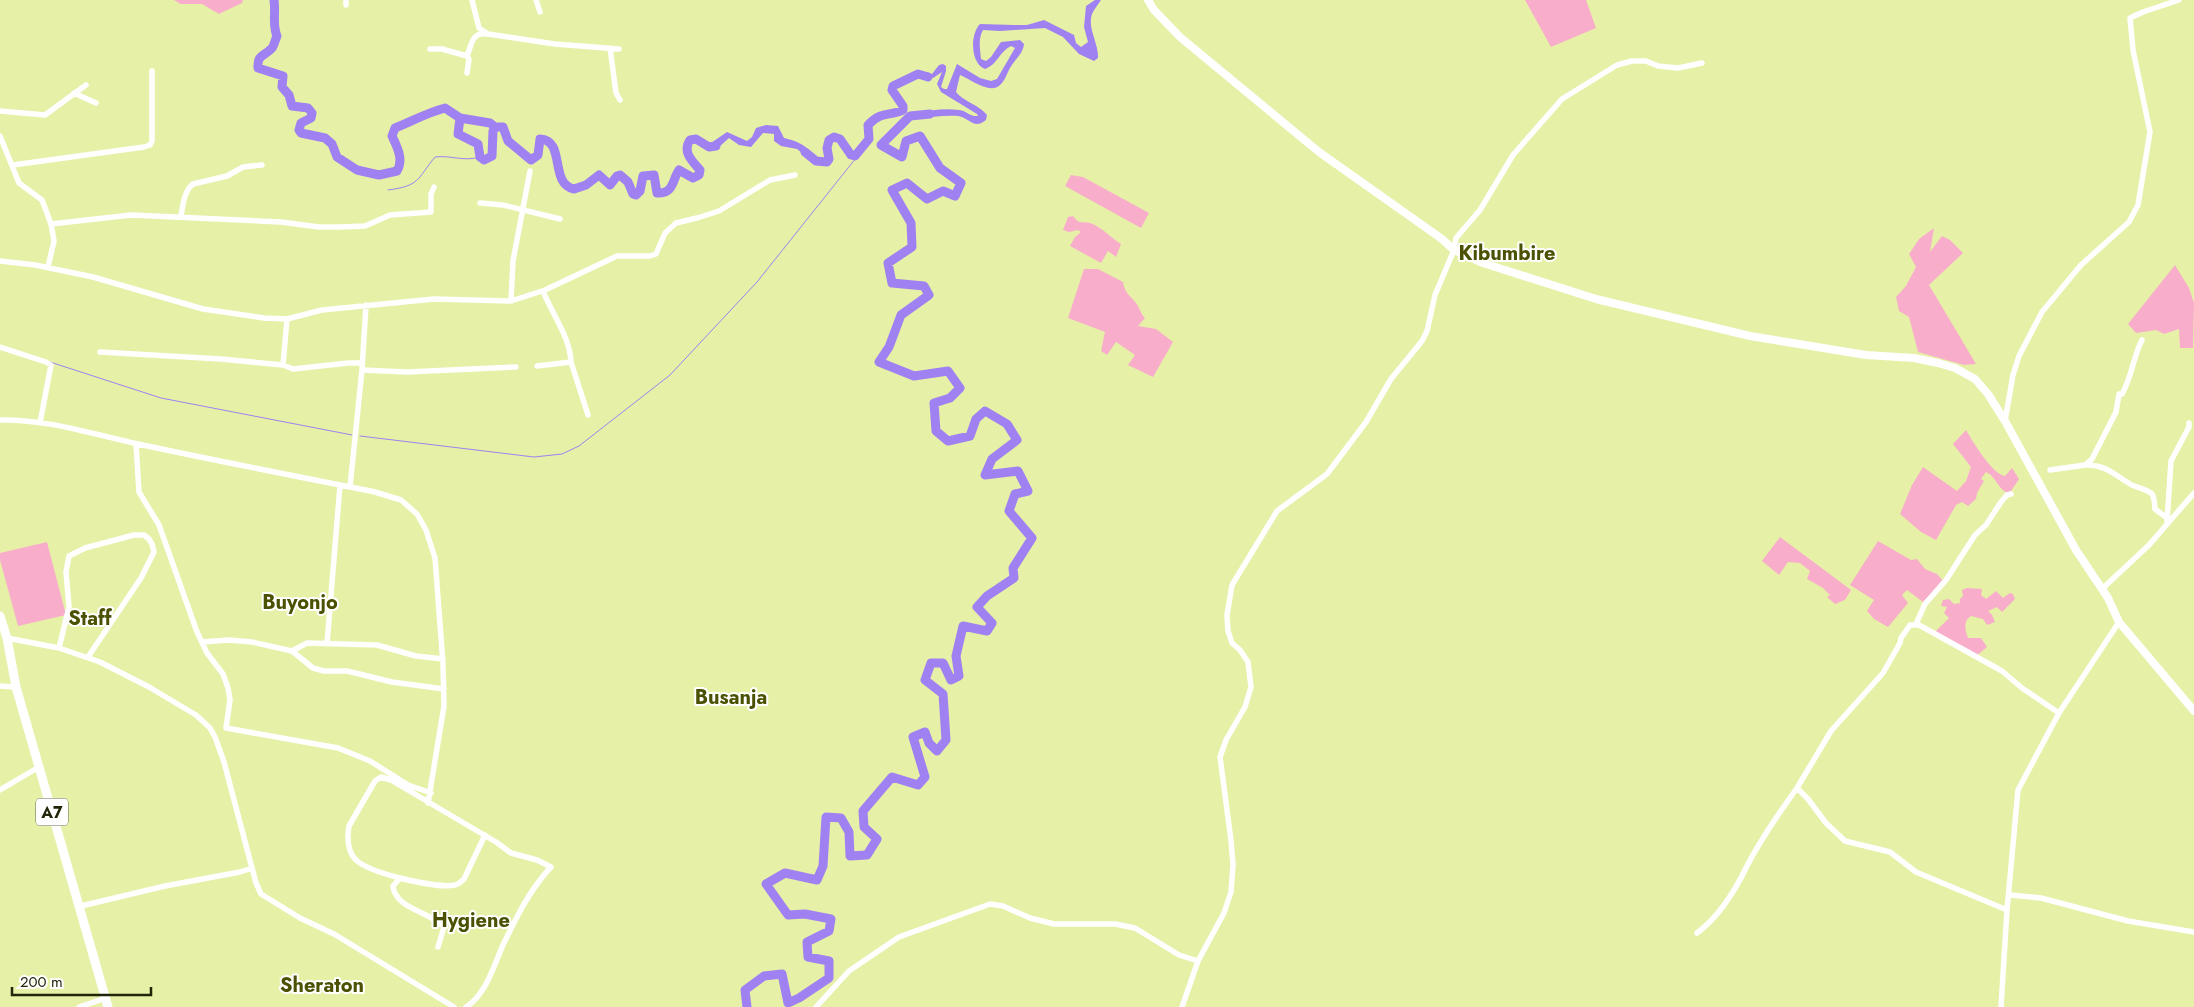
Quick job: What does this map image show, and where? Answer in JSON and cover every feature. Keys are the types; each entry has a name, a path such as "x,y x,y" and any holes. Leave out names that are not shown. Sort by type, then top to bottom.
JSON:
{"main road":[{"name":"A7","path":"0,616 7,638 16,687 108,1007"}],"street":[{"path":"472,0 478,28 488,34"},
{"path":"536,0 540,12"},
{"path":"1148,0 1154,10 1180,37 1318,152 1435,234 1454,250 1509,273 1596,299 1750,336 1841,351 1914,358 1948,365 1975,379 1988,394 2005,421 2076,550 2102,589 2119,622 2194,711"},
{"path":"2005,421 2013,375 2019,356 2042,312 2081,265 2129,222 2138,205 2150,132 2133,50 2130,18 2179,0"},
{"path":"467,73 469,59 467,56 470,44 481,33 555,44 619,49"},
{"path":"430,49 442,48 467,56"},
{"path":"610,48 616,93 620,100"},
{"path":"1182,1007 1198,961 1224,913 1231,892 1233,864 1220,757 1226,740 1245,706 1251,686 1248,662 1240,650 1232,643 1228,631 1227,615 1232,585 1277,511 1326,474 1366,422 1391,379 1422,341 1427,331 1441,279 1454,250 1456,238 1480,210 1513,155 1567,96 1617,65 1632,61 1646,61 1667,68 1678,68 1702,63"},
{"path":"13,165 147,146 152,140 152,71"},
{"path":"0,111 45,115 86,85"},
{"path":"74,93 96,103"},
{"path":"0,136 19,183 42,200 51,224 54,241 48,267"},
{"path":"181,216 185,196 193,184 227,176 243,167 262,165"},
{"path":"511,301 513,261 530,171"},
{"path":"0,261 48,267 203,309 264,318 287,319 322,310 434,299 511,301 543,291 617,256 650,256 656,254 665,233 676,223 718,211 770,180 795,176"},
{"path":"51,224 131,215 292,222 319,227 365,226 390,215 431,212 431,194 434,187"},
{"path":"480,203 503,205 560,219"},
{"path":"543,291 571,354 571,362 588,415"},
{"path":"350,487 366,305"},
{"path":"283,365 287,319"},
{"path":"2085,465 2092,459 2112,422 2119,394 2122,394 2127,385 2135,354 2142,340"},
{"path":"0,347 52,365 40,423"},
{"path":"100,352 221,359 283,365 293,370 348,363 362,367 407,372 516,367"},
{"path":"537,366 571,362"},
{"path":"0,420 80,429 136,444 375,492 401,500 415,511 424,524 435,558 443,659 443,719 428,803"},
{"path":"2167,521 2171,462 2189,427 2189,423"},
{"path":"136,444 138,492 159,525 175,573 202,642 223,674 228,688 230,700 226,728 338,748 362,757 412,787 430,793"},
{"path":"2050,470 2085,465 2113,470 2132,485 2150,492 2154,497 2155,509 2167,521"},
{"path":"327,644 340,485"},
{"path":"2102,589 2148,545 2167,521 2194,493"},
{"path":"1916,624 1925,604 1946,580 1975,535 1986,525 2007,495 2012,494"},
{"path":"59,648 69,607 66,572 69,556 85,548 134,535 144,535 152,544 154,552 141,578 88,657"},
{"path":"2001,1007 2007,910 2010,895 2018,790 2059,713 2119,622"},
{"path":"1697,932 1717,914 1742,880 1748,865 1768,830 1797,788 1831,731 1883,673 1910,625 1916,624 2002,671 2022,688 2059,713"},
{"path":"7,638 59,648 88,657 149,687 196,715 210,728 224,762 256,883 261,894 300,918 334,934 454,1007"},
{"path":"202,642 229,640 252,642 292,651 313,668 324,671 347,670 392,682 444,689"},
{"path":"292,651 307,643 377,645 416,656 443,659"},
{"path":"0,686 16,687"},
{"path":"0,790 40,767"},
{"path":"466,1007 482,991 524,905 543,875 551,867 537,860 511,853 485,835 390,780 378,778 349,826 348,844 354,858 367,868 400,878 448,885 460,883 464,879 485,835"},
{"path":"1797,788 1826,823 1845,841 1890,852 1916,872 2007,910"},
{"path":"80,906 252,868"},
{"path":"400,878 393,886 398,898 444,927 438,947"},
{"path":"2010,895 2041,898 2128,921 2194,932"},
{"path":"816,1007 849,972 899,937 990,904 1003,906 1030,918 1054,924 1115,924 1135,928 1179,955 1198,961"},
{"path":"79,1007 106,998"}],"shaded area":[{"path":"174,0 243,0 242,3 219,14 202,4 181,4"},
{"path":"1095,0 1101,0 1091,19 1098,53 1098,58 1094,61 1079,54 1063,37 1045,28 1000,31 983,30 980,40 980,51 981,59 986,61 1001,42 1020,40 1024,44 1022,51 1003,81 996,88 980,85 960,75 956,92 983,111 987,115 986,120 975,124 958,116 918,119 918,112 944,109 959,110 973,116 978,116 941,92 937,84 942,72 933,78 918,74 927,72 932,74 939,65 943,64 946,66 946,71 941,87 944,89 947,89 957,64 980,78 991,81 997,79 1015,48 1011,46 1004,51 989,67 985,69 980,66 974,55 973,41 974,34 980,24 1027,25 1044,20 1074,35 1076,43 1081,47 1088,42 1084,27 1086,6"},
{"path":"1525,0 1586,0 1596,28 1551,47"},
{"path":"766,125 778,126 784,138 805,147 813,158 811,160 797,149 781,146 774,141 774,134 763,133 751,147 739,145 729,138 719,147 709,151 706,147 707,141 711,143 727,132 747,141 752,137 756,128"},
{"path":"1071,175 1083,177 1149,213 1141,228 1065,186"},
{"path":"1073,216 1079,222 1090,223 1098,227 1121,244 1116,257 1108,251 1101,263 1070,246 1075,237 1081,232 1078,230 1069,232 1063,230 1068,217"},
{"path":"1934,228 1930,252 1942,236 1950,240 1963,253 1929,285 1976,364 1964,365 1918,352 1909,317 1899,311 1896,297 1906,286 1916,267 1909,254 1919,239"},
{"path":"2175,265 2189,288 2194,303 2193,348 2180,348 2179,329 2164,334 2156,330 2136,333 2128,324"},
{"path":"1084,269 1098,269 1123,282 1126,292 1136,303 1145,318 1138,326 1156,329 1173,342 1153,377 1128,365 1135,355 1116,342 1107,355 1101,351 1105,332 1068,318"},
{"path":"1966,430 1983,457 1994,470 2005,476 2012,468 2019,479 2011,491 2007,493 1986,472 1981,479 1984,481 1977,493 1976,499 1968,506 1962,502 1956,505 1936,540 1921,532 1900,514 1912,485 1923,467 1957,491 1966,481 1971,467 1953,444"},
{"path":"1780,537 1851,590 1845,600 1835,604 1827,597 1830,595 1823,588 1807,579 1810,571 1800,563 1788,562 1779,575 1762,561"},
{"path":"1878,541 1911,560 1917,559 1925,569 1937,574 1943,581 1923,602 1907,590 1902,595 1908,603 1888,627 1874,619 1867,611 1874,600 1850,585"},
{"path":"47,542 66,615 18,626 0,560 0,553"},
{"path":"1967,588 1982,589 1981,595 1986,599 1996,591 2003,598 2010,593 2013,594 2015,599 2002,612 1997,607 1988,611 1995,622 1987,625 1983,619 1971,616 1968,618 1966,629 1968,638 1981,638 1987,647 1975,657 1941,638 1936,631 1949,618 1944,613 1947,607 1941,606 1943,600 1949,599 1954,604 1960,603 1960,599 1963,596 1962,590"}],"waterway":[{"path":"274,0 277,36 272,48 260,58 258,68 283,76 282,87 289,95 292,106 308,108 312,113 311,118 301,123 299,130 301,133 325,138 332,144 337,157 357,170 379,175 397,171 400,158 392,136 395,128 445,108 460,118 458,134 478,144 480,157 484,160 492,156 493,131 495,127 503,127 508,141 531,160 538,155 540,139 548,141 556,154 562,179 566,185 574,189 586,185 599,175 610,185 620,175 628,182 633,194 636,195 640,191 643,176 654,175 657,193 663,193 670,189 679,170 693,178 699,175 700,170 691,160 688,152 687,148 690,140 696,139 709,147 716,146"},
{"path":"805,152 816,161 827,162 829,159 827,148 829,140 834,137 840,139 851,155 855,156 869,139 868,125 873,120 877,117 903,110 903,106 892,90 893,86 918,74 928,77"},
{"path":"747,1007 745,990 764,976 782,974 788,1003 829,978 829,961 808,957 807,942 829,931 831,919 805,914 788,915 766,884 785,873 817,880 823,866 826,817 841,818 849,832 850,856 867,855 877,839 864,827 863,811 892,777 918,785 925,777 913,737 925,732 929,743 937,751 946,740 943,694 925,680 931,663 943,663 951,680 959,676 956,656 963,626 987,631 992,623 977,607 987,596 1014,578 1013,568 1032,538 1009,511 1015,494 1028,491 1018,471 985,475 992,459 1017,440 1007,424 985,411 976,419 970,436 948,441 936,431 934,403 950,398 960,388 948,371 914,376 879,362 889,347 901,315 929,295 924,286 892,283 888,263 912,247 911,223 892,190 907,183 927,199 943,191 955,196 961,183 940,168 920,136 906,141 902,157 881,145 910,116 930,114"},
{"path":"460,118 490,123 495,127"},
{"path":"360,436 534,457 562,454 579,446 670,375 757,282 856,158 855,156"},
{"path":"388,190 412,184 421,176 435,157 468,159 480,157"},
{"path":"50,362 161,398 352,435"}],"district":[{"name":"Kibumbire","path":"1507,253"},
{"name":"Buyonjo","path":"300,602"},
{"name":"Staff","path":"90,618"},
{"name":"Busanja","path":"731,697"},
{"name":"Hygiene","path":"471,920"},
{"name":"Sheraton","path":"322,985"}]}
